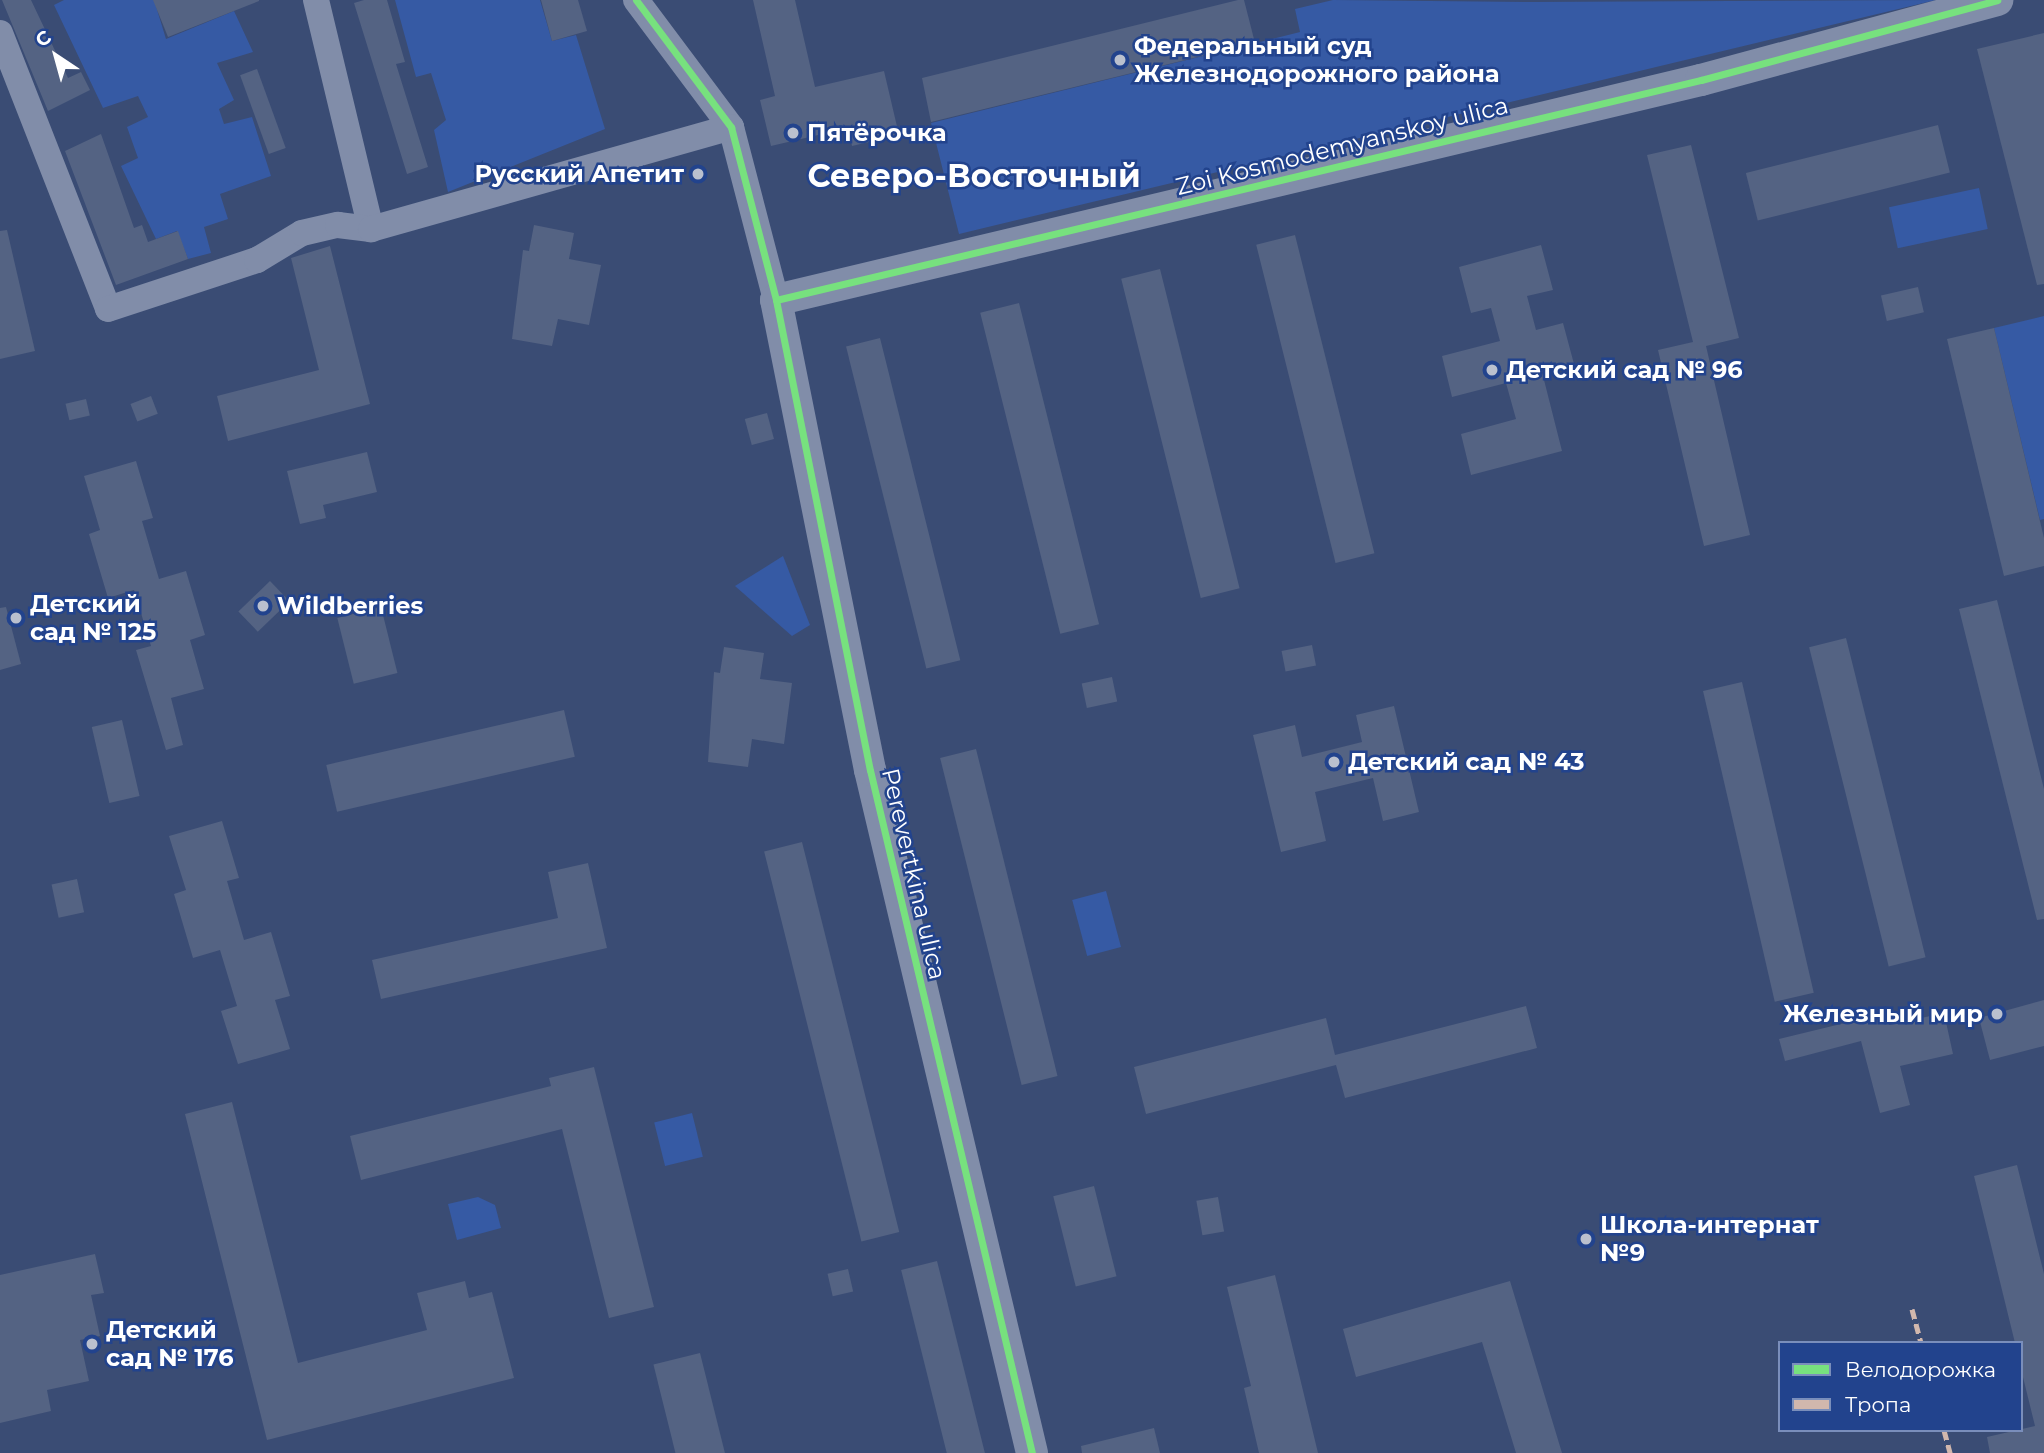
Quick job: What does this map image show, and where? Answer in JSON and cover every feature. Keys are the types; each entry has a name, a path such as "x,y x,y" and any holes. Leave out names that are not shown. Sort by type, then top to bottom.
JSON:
{"street":[{"path":"316,0 371,229"},
{"path":"636,0 731,127 776,300"},
{"name":"Zoi Kosmodemyanskoy ulica","path":"776,300 1701,80 1997,0"},
{"path":"0,33 108,309 257,260 302,233 338,225 371,229 731,127"},
{"name":"Perevertkina ulica","path":"776,300 870,770 1032,1453"}],"shaded area":[{"path":"64,0 161,0 155,3 166,39 234,11 253,52 217,63 234,100 219,109 224,124 252,117 271,176 220,194 228,219 204,227 211,253 188,259 177,231 156,239 121,166 138,158 127,127 148,117 138,96 103,108 54,5"},
{"path":"395,0 540,0 552,41 576,35 605,129 448,192 434,130 446,120 431,73 416,77"},
{"path":"1333,0 1936,0 959,234 931,123 1300,32 1295,9"},
{"path":"1979,188 1988,229 1898,248 1889,207"},
{"path":"2044,316 2044,519 2040,520 1994,328"},
{"path":"783,556 810,625 792,636 735,586"},
{"path":"1106,891 1121,947 1087,956 1072,900"},
{"path":"692,1113 703,1157 665,1166 654,1122"},
{"path":"478,1197 495,1205 501,1228 457,1240 448,1204"}],"building":[{"path":"2,0 31,0 68,78 81,72 90,90 48,111"},
{"path":"153,0 259,0 259,1 168,37"},
{"path":"387,0 405,62 396,64 428,167 407,174 354,3"},
{"path":"541,0 578,0 587,31 552,41"},
{"path":"753,0 795,0 815,87 884,71 899,135 852,146 848,128 771,146 760,100 775,96"},
{"path":"1244,0 1255,43 931,122 922,78"},
{"path":"2044,33 2044,284 2037,285 1977,49"},
{"path":"257,69 286,148 269,154 240,75"},
{"path":"1938,125 1950,173 1758,220 1746,173"},
{"path":"101,134 134,228 142,225 148,242 178,231 188,259 116,285 65,151"},
{"path":"1691,145 1739,338 1706,346 1750,535 1704,546 1658,350 1693,342 1647,155"},
{"path":"534,225 574,233 569,259 601,265 589,325 558,319 552,346 512,339 523,250 529,251"},
{"path":"7,230 35,351 0,359 0,231"},
{"path":"1295,235 1374,553 1336,563 1256,245"},
{"path":"1541,245 1553,290 1527,296 1536,330 1563,323 1574,364 1542,372 1562,451 1471,475 1461,434 1516,419 1506,383 1452,397 1442,356 1500,341 1491,308 1471,313 1459,267"},
{"path":"330,246 370,404 228,441 217,396 319,370 291,258"},
{"path":"1160,269 1240,588 1201,598 1121,279"},
{"path":"1918,287 1924,312 1887,321 1881,296"},
{"path":"1019,303 1099,624 1060,634 980,313"},
{"path":"1994,328 2044,538 2044,566 2004,576 1947,339"},
{"path":"880,338 960,660 926,669 846,346"},
{"path":"151,396 158,414 137,422 130,404"},
{"path":"86,399 90,416 69,420 66,404"},
{"path":"767,413 774,439 752,445 745,419"},
{"path":"367,452 377,492 323,505 326,518 300,524 287,471"},
{"path":"136,461 153,518 142,521 159,579 186,571 205,635 190,640 204,689 171,698 183,745 166,750 136,650 151,646 134,590 108,598 89,534 100,530 84,476"},
{"name":"Wildberries","path":"270,581 289,601 258,632 238,612"},
{"path":"1997,600 2044,789 2044,919 2037,920 1959,609"},
{"path":"6,607 21,664 0,670 0,608"},
{"path":"381,607 397,673 354,684 337,618"},
{"path":"1846,638 1926,957 1889,966 1809,647"},
{"path":"1312,645 1316,666 1286,672 1282,651"},
{"path":"724,647 764,653 760,679 792,683 784,744 752,739 748,767 708,762 714,672 720,673"},
{"path":"1112,677 1117,701 1087,708 1082,683"},
{"path":"1742,682 1814,993 1775,1002 1703,691"},
{"path":"1394,706 1419,812 1383,821 1373,778 1315,792 1326,841 1281,852 1253,735 1295,725 1302,757 1362,742 1356,715"},
{"path":"564,710 575,757 337,812 326,765"},
{"path":"122,720 140,796 109,803 92,727"},
{"path":"976,749 1058,1076 1022,1085 940,758"},
{"path":"222,821 239,878 227,881 244,940 271,932 290,996 275,1000 290,1049 238,1064 221,1011 237,1006 220,950 193,958 174,894 186,890 169,836"},
{"path":"802,842 899,1232 861,1241 764,851"},
{"path":"588,863 607,948 381,999 372,960 558,918 548,872"},
{"path":"77,879 84,912 59,918 52,884"},
{"path":"2044,1000 2044,1046 1990,1060 1979,1018"},
{"path":"1526,1006 1537,1048 1345,1098 1336,1065 1146,1114 1134,1067 1326,1018 1335,1055"},
{"path":"1886,1013 1889,1025 1944,1013 1953,1054 1900,1066 1910,1105 1880,1113 1861,1041 1785,1061 1779,1039"},
{"path":"594,1067 654,1307 609,1318 562,1129 361,1180 350,1136 551,1086 549,1078"},
{"path":"232,1102 298,1363 427,1330 417,1293 465,1281 469,1298 492,1292 514,1378 267,1440 185,1114"},
{"path":"2017,1165 2044,1274 2044,1453 1990,1453 1987,1437 2023,1432 2023,1429 2035,1426 2023,1377 2023,1341 2015,1341 1974,1176"},
{"path":"1094,1186 1116,1276 1076,1286 1053,1196"},
{"path":"1218,1197 1224,1231 1202,1235 1196,1201"},
{"path":"95,1254 104,1293 91,1295 100,1336 80,1340 89,1381 47,1390 51,1411 0,1423 0,1275"},
{"path":"937,1261 985,1453 947,1453 901,1270"},
{"path":"848,1269 853,1291 833,1296 828,1274"},
{"path":"1275,1275 1318,1453 1259,1453 1244,1388 1251,1386 1227,1287"},
{"path":"1510,1281 1562,1453 1516,1453 1482,1342 1356,1377 1343,1329"},
{"path":"700,1353 725,1453 675,1453 653,1365"},
{"path":"1154,1428 1160,1453 1082,1453 1081,1446"}],"marked path":[{"path":"1912,1309 1920,1341"},
{"path":"1945,1432 1950,1453"}],"cycle path":[{"path":"636,0 731,127 776,300 870,770 1032,1453"},
{"path":"776,300 1701,80 1997,0"}],"place":[{"name":"Федеральный суд Железнодорожного района","path":"1120,60"},
{"name":"Пятёрочка","path":"793,133"},
{"name":"Русский Апетит","path":"698,174"},
{"name":"Детский сад № 96","path":"1492,370"},
{"name":"Wildberries","path":"263,606"},
{"name":"Детский сад № 125","path":"16,618"},
{"name":"Детский сад № 43","path":"1334,762"},
{"name":"Железный мир","path":"1997,1014"},
{"name":"Школа-интернат №9","path":"1586,1239"},
{"name":"Детский сад № 176","path":"92,1344"}],"district":[{"name":"Северо-Восточный","path":"974,176"}]}
